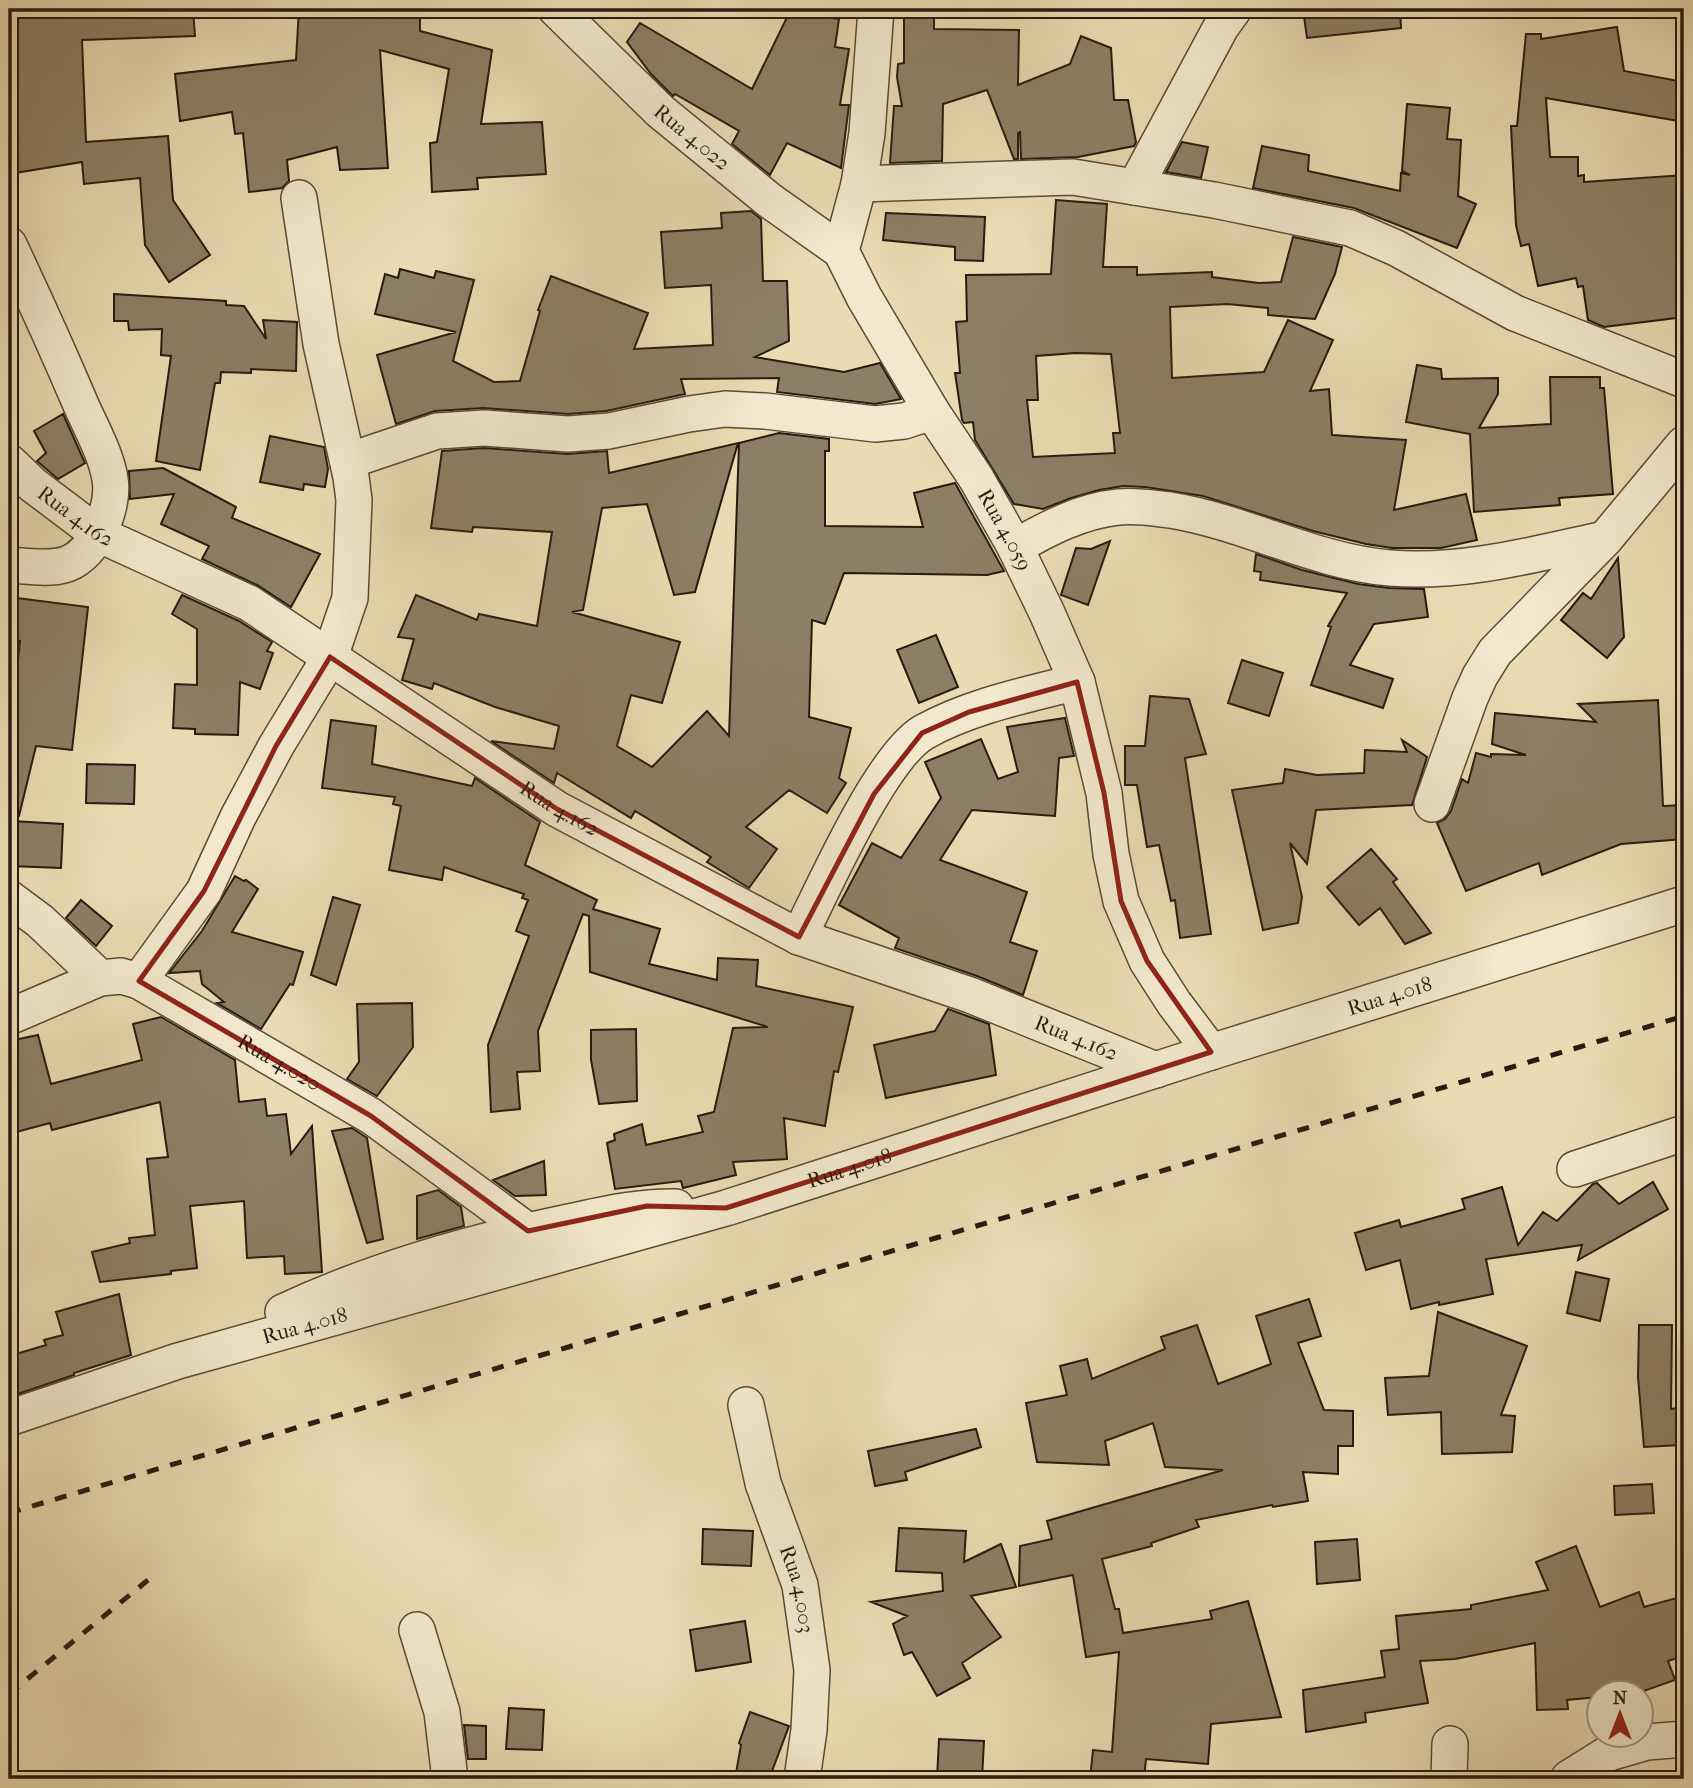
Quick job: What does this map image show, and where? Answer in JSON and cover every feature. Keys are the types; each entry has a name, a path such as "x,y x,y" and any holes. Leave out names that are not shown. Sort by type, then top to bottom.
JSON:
{"street":[{"name":"Rua 4.022","path":"556,9 660,111 769,200 841,251"},
{"path":"841,251 859,184 872,79 876,9"},
{"path":"1135,187 1221,27 1234,9"},
{"path":"859,184 1073,177 1214,200 1350,228 1396,248 1515,313 1684,380"},
{"path":"139,981 204,891 238,817 276,746 330,657 350,598 354,500 348,461 321,344 299,198"},
{"path":"9,245 52,335 102,454 110,478 112,500 98,534 77,558 58,566 9,565"},
{"name":"Rua 4.059","path":"841,251 864,297 932,412 976,478 1014,547 1077,682 1104,793 1111,854 1121,901 1147,961 1211,1052"},
{"path":"348,461 437,431 484,428 568,434 609,431 724,409 876,424 904,421 932,412"},
{"path":"1432,804 1470,698 1496,652 1605,539 1684,444"},
{"name":"Rua 4.162","path":"9,463 33,485 98,534 249,603 557,809 799,937 970,995 1156,1070"},
{"path":"1014,547 1058,524 1087,513 1119,506 1150,507 1193,514 1351,562 1389,568 1444,568 1504,560 1605,539"},
{"path":"799,937 874,794 893,763 922,733 969,712 1077,682"},
{"path":"9,898 40,921 100,978"},
{"name":"Rua 4.018","path":"9,1418 178,1361 726,1208 1684,904"},
{"name":"Rua 4.020","path":"9,1017 100,978 121,976 139,981 371,1116 528,1231"},
{"path":"1575,1168 1684,1133"},
{"path":"178,1361 294,1307 430,1255 647,1206 726,1208"},
{"name":"Rua 4.003","path":"746,1405 763,1483 800,1585 812,1670 809,1730 802,1779"},
{"path":"417,1630 442,1712 450,1779"},
{"path":"1569,1778 1609,1753 1647,1742 1684,1739"},
{"path":"1449,1779 1450,1744"}],"highlighted area":[{"path":"330,657 557,809 799,937 874,794 922,733 969,712 1077,682 1104,793 1121,901 1147,961 1211,1052 726,1208 647,1206 528,1231 371,1116 139,981 204,891 276,746"}],"building":[{"path":"99,9 193,9 195,36 82,40 86,142 168,136 173,200 210,255 169,282 145,245 140,178 84,184 82,162 9,174 9,14 99,14"},
{"path":"299,9 410,9 410,15 420,15 420,31 492,50 481,124 542,122 546,174 477,178 478,189 432,192 430,143 437,142 449,69 380,50 388,168 340,170 337,147 287,160 289,181 282,188 249,192 243,133 235,134 232,112 180,121 175,74 296,60"},
{"path":"904,9 934,9 934,29 1019,30 1018,85 1070,64 1081,36 1111,48 1114,100 1128,100 1136,142 1134,146 1078,157 1021,159 1020,132 1018,159 1014,159 987,90 943,104 942,161 890,163 894,106 902,106 897,77 898,64 904,63"},
{"path":"1303,9 1400,9 1401,28 1307,38"},
{"path":"790,11 839,19 835,47 849,49 840,105 849,105 841,168 787,143 770,175 732,144 739,131 675,94 673,96 651,74 627,42 640,23 752,89"},
{"path":"1617,27 1624,71 1684,82 1684,122 1546,98 1550,157 1578,157 1578,176 1584,175 1584,182 1684,175 1684,317 1604,327 1588,320 1583,286 1578,287 1576,278 1538,286 1529,244 1521,246 1516,225 1511,126 1517,126 1526,34 1541,34 1541,39"},
{"path":"1407,104 1450,108 1447,139 1461,140 1458,196 1476,204 1457,248 1354,208 1253,188 1262,146 1309,155 1308,171 1400,191 1401,173 1410,175 1402,171"},
{"path":"1182,142 1208,147 1201,178 1166,172"},
{"path":"1056,200 1107,204 1103,267 1137,267 1137,275 1212,272 1212,277 1259,283 1281,282 1293,237 1342,247 1335,274 1315,319 1268,315 1268,308 1227,304 1170,307 1172,378 1264,372 1288,320 1333,340 1310,391 1329,389 1332,435 1406,440 1394,510 1466,494 1477,540 1441,548 1392,548 1366,544 1313,531 1203,496 1145,487 1123,486 1099,490 1043,509 1014,504 975,440 973,422 964,423 962,420 955,373 960,373 956,322 967,321 966,275 1051,274","holes":["1111,354 1120,433 1113,433 1115,453 1033,457 1027,400 1038,400 1036,356"]},
{"path":"751,211 761,219 763,281 787,281 789,341 755,357 844,372 880,363 901,399 875,404 777,392 779,378 681,379 685,394 606,411 568,414 483,408 435,411 396,424 377,355 456,332 375,314 385,274 398,278 400,269 434,278 436,271 474,280 453,361 494,382 520,381 540,311 538,310 551,276 648,313 634,349 713,345 711,285 665,288 661,232 722,228 721,213"},
{"path":"886,213 985,217 983,261 955,260 955,247 883,240"},
{"path":"114,294 226,301 226,305 244,306 266,339 263,320 297,322 296,371 251,369 251,373 221,372 220,383 215,383 200,470 156,461 171,356 161,355 162,329 129,330 128,321 114,321"},
{"path":"1417,365 1441,369 1442,379 1498,378 1498,394 1479,428 1551,424 1550,377 1600,377 1600,388 1604,388 1613,494 1559,498 1560,505 1474,512 1470,434 1406,422"},
{"path":"63,414 85,463 58,479 37,461 46,453 34,431"},
{"path":"779,433 829,439 829,451 825,451 825,526 923,527 914,493 955,483 1004,571 987,575 844,573 825,624 812,620 809,717 851,728 839,778 846,783 827,813 789,790 746,827 777,849 749,888 707,862 711,857 635,811 631,818 557,773 554,783 491,741 554,749 559,726 495,707 434,683 432,689 402,680 414,639 398,637 416,595 477,620 479,614 537,626 552,532 473,527 472,532 431,528 442,451 484,448 567,454 607,451 609,473 738,443 695,592 674,595 647,504 602,508 583,610 572,612 680,642 662,703 631,695 617,746 652,767 707,711 729,736 739,443"},
{"path":"270,436 324,447 328,469 325,487 304,484 303,490 260,482"},
{"path":"163,468 236,507 232,518 320,554 291,607 257,585 202,559 209,546 161,524 174,494 130,499 129,471"},
{"path":"1110,541 1088,605 1061,595 1076,548 1091,549"},
{"path":"1256,554 1302,570 1358,584 1424,589 1428,617 1374,624 1350,665 1393,679 1383,708 1311,685 1331,627 1328,626 1347,593 1260,580 1261,572 1254,571"},
{"path":"1618,558 1624,637 1607,658 1561,620 1583,593 1591,599"},
{"path":"182,595 239,621 272,642 267,651 273,653 260,689 240,682 238,735 195,734 195,729 173,728 175,684 197,685 197,629 172,614"},
{"path":"9,597 88,607 72,750 36,746 19,816 9,815 9,740 20,641 9,640"},
{"path":"936,635 958,687 919,703 897,650"},
{"path":"1242,660 1283,673 1269,716 1228,703"},
{"path":"1150,696 1189,699 1206,754 1185,758 1211,934 1180,938 1175,900 1171,901 1159,845 1147,847 1137,785 1125,785 1125,746 1145,746"},
{"path":"1658,700 1663,806 1684,805 1684,839 1621,844 1542,875 1539,863 1466,891 1437,823 1445,819 1451,811 1462,779 1468,783 1476,753 1491,757 1491,754 1526,755 1492,744 1495,713 1596,722 1578,704"},
{"path":"1065,718 1074,756 1059,758 1055,816 972,810 940,860 1027,892 1010,942 1037,951 1023,995 895,948 899,938 839,905 872,843 901,858 941,798 925,762 981,739 998,779 1018,772 1007,727"},
{"path":"331,720 376,726 372,764 472,786 475,778 540,822 525,865 597,900 593,909 660,929 649,964 717,980 718,958 758,960 756,986 853,1007 838,1072 834,1071 825,1126 784,1118 787,1159 733,1162 736,1175 683,1188 681,1181 615,1189 607,1143 615,1140 614,1134 642,1124 646,1145 703,1132 698,1116 714,1112 733,1028 768,1027 590,972 589,916 583,914 538,1031 540,1071 517,1072 520,1109 491,1112 488,1045 529,936 516,931 528,900 522,898 524,894 444,867 442,880 389,870 401,806 393,804 395,797 322,788"},
{"path":"1402,740 1427,757 1412,805 1316,810 1307,864 1290,843 1302,897 1298,923 1263,930 1232,790 1283,783 1285,769 1317,775 1364,773 1365,750 1407,752"},
{"path":"87,764 135,765 134,804 86,803"},
{"path":"12,821 63,824 61,868 10,866"},
{"path":"1371,849 1397,879 1393,882 1431,933 1405,944 1380,908 1359,925 1327,887"},
{"path":"235,876 258,889 232,932 303,952 293,985 290,984 261,1029 217,1003 224,1002 202,984 200,971 169,973 202,931"},
{"path":"333,897 360,905 336,985 311,975"},
{"path":"81,900 112,926 96,946 66,918"},
{"path":"412,1003 413,1047 377,1096 347,1079 359,1062 357,1004"},
{"path":"948,1009 989,1024 996,1075 886,1098 874,1045 935,1031"},
{"path":"161,1017 235,1060 239,1102 265,1099 267,1116 286,1114 291,1154 312,1126 322,1272 285,1274 284,1256 247,1258 244,1201 190,1206 197,1268 171,1271 171,1274 100,1282 92,1252 130,1243 129,1238 155,1235 147,1159 168,1157 160,1102 52,1130 50,1123 9,1134 9,1041 38,1035 51,1084 142,1060 133,1024"},
{"path":"636,1029 637,1101 599,1104 591,1060 591,1030"},
{"path":"352,1128 367,1138 383,1239 367,1243 332,1131"},
{"path":"544,1161 546,1195 515,1196 493,1180"},
{"path":"1653,1182 1668,1209 1578,1260 1582,1245 1486,1259 1493,1294 1439,1305 1439,1302 1411,1309 1400,1260 1366,1270 1355,1233 1399,1220 1401,1227 1465,1209 1462,1199 1502,1187 1518,1245 1543,1212 1557,1221 1593,1184 1597,1183 1619,1204"},
{"path":"438,1190 461,1207 464,1226 417,1239 417,1196"},
{"path":"1576,1272 1609,1279 1600,1321 1567,1313"},
{"path":"119,1294 131,1355 9,1397 9,1356 46,1345 44,1340 63,1335 56,1312"},
{"path":"1309,1299 1321,1336 1298,1343 1324,1410 1353,1411 1353,1446 1338,1446 1338,1474 1303,1472 1308,1501 1196,1520 1199,1527 1151,1543 1152,1546 1102,1559 1115,1609 1119,1609 1123,1633 1212,1619 1210,1611 1248,1601 1281,1717 1211,1724 1208,1764 1146,1759 1144,1779 1090,1779 1093,1750 1112,1752 1119,1652 1086,1657 1073,1575 1019,1586 1020,1546 1052,1539 1047,1521 1223,1470 1165,1467 1153,1423 1105,1441 1109,1465 1037,1462 1026,1403 1067,1395 1060,1366 1087,1359 1092,1379 1165,1349 1161,1337 1197,1325 1218,1384 1271,1364 1256,1316"},
{"path":"1438,1312 1527,1346 1501,1415 1515,1416 1512,1452 1442,1454 1441,1412 1388,1415 1385,1378 1429,1376"},
{"path":"1639,1325 1672,1325 1671,1409 1678,1408 1680,1445 1644,1447 1638,1377"},
{"path":"976,1429 981,1447 905,1472 907,1480 875,1486 868,1451"},
{"path":"1652,1484 1654,1513 1615,1515 1614,1486"},
{"path":"899,1528 966,1531 964,1562 1001,1544 1016,1587 971,1596 1001,1637 962,1663 970,1678 937,1696 912,1652 904,1655 893,1624 907,1616 871,1602 943,1591 942,1573 896,1571"},
{"path":"703,1529 753,1531 751,1566 702,1564"},
{"path":"1357,1539 1360,1580 1317,1584 1315,1542"},
{"path":"1576,1546 1600,1607 1639,1592 1644,1607 1684,1596 1684,1656 1668,1661 1675,1680 1654,1687 1654,1680 1584,1680 1584,1698 1567,1700 1568,1709 1537,1710 1535,1643 1455,1659 1420,1661 1428,1703 1365,1713 1366,1722 1306,1732 1303,1690 1385,1677 1381,1651 1399,1649 1396,1616 1471,1609 1471,1605 1548,1590 1536,1562"},
{"path":"745,1621 751,1662 696,1671 690,1630"},
{"path":"509,1708 544,1710 542,1750 506,1749"},
{"path":"750,1712 789,1726 769,1779 735,1779 741,1745 739,1743"},
{"path":"464,1725 486,1726 486,1759 468,1759"},
{"path":"939,1739 984,1741 982,1779 937,1779"}],"railway":[{"path":"9,1513 1684,1016"},
{"path":"9,1694 148,1580"}]}
